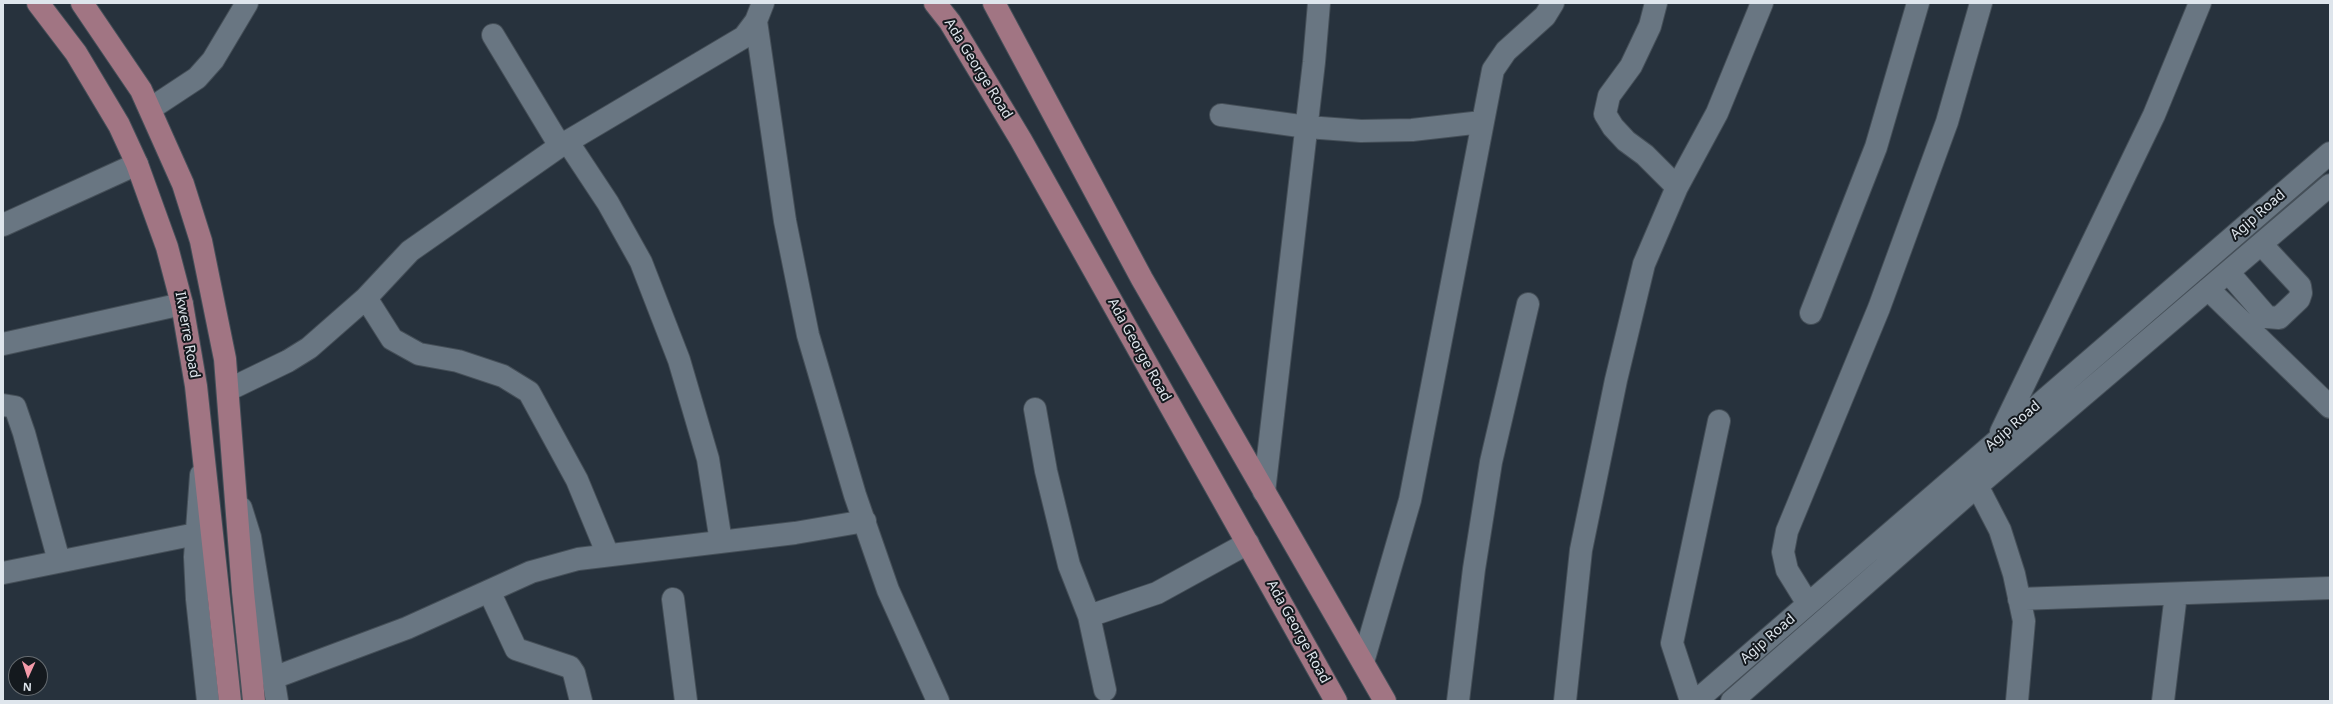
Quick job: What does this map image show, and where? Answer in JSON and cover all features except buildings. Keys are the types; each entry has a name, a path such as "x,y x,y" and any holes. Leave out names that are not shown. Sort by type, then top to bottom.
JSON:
{"main road":[{"name":"Ikwerre Road","path":"38,3 98,87 137,164 168,247 189,337 203,446 230,701"},
{"path":"82,3 141,90 183,184 201,241 216,308 225,359 254,701"},
{"name":"Ada George Road","path":"935,3 950,22 1021,140 1248,543 1331,699"},
{"path":"994,3 1142,280 1385,701"}],"street":[{"path":"150,109 197,78 213,60 247,3"},
{"path":"1264,492 1319,3"},
{"path":"1362,662 1410,500 1493,70 1506,51 1544,16 1553,3"},
{"path":"1656,3 1650,26 1631,66 1609,96 1605,114 1613,127 1626,141 1645,155 1677,187"},
{"path":"1565,701 1581,550 1616,380 1644,264 1677,187 1716,113 1762,3"},
{"path":"1811,313 1876,147 1918,3"},
{"path":"1808,604 1787,570 1783,552 1787,531 1879,308 1947,122 1981,3"},
{"path":"1996,440 2154,115 2200,3"},
{"path":"228,390 288,362 309,348 366,298 410,251 564,144 744,37 759,12"},
{"path":"759,12 785,221 808,336 865,521 888,590 938,701"},
{"path":"493,35 564,144 608,203 641,262 679,360 708,459 721,542"},
{"path":"1221,115 1306,127 1361,131 1412,130 1482,122"},
{"name":"Agip Road","path":"1696,701 1996,440 2330,153"},
{"path":"3,225 137,164"},
{"name":"Agip Road","path":"1732,701 1977,486 2330,185"},
{"path":"2228,272 2267,317 2279,318 2299,299 2302,293 2300,286 2261,244"},
{"path":"2208,289 2330,408"},
{"path":"366,298 392,339 420,354 458,361 503,376 529,392 577,480 608,555"},
{"path":"3,344 182,304"},
{"path":"1458,701 1474,569 1490,462 1528,304"},
{"path":"3,405 15,407 24,433 59,561"},
{"path":"1035,409 1046,471 1069,564 1089,616 1105,690"},
{"path":"1691,701 1672,643 1719,421"},
{"path":"203,446 196,534 197,599 208,701"},
{"path":"1967,466 2000,530 2020,599 2024,621 2017,701"},
{"path":"237,498 245,515 250,537 277,701"},
{"path":"273,678 407,628 531,572 578,559 794,533 865,521"},
{"path":"3,573 196,534"},
{"path":"1089,616 1156,593 1248,543"},
{"path":"2020,599 2330,588"},
{"path":"490,591 516,648 570,667 574,673 580,701"},
{"path":"2163,701 2176,594"},
{"path":"673,599 686,701"}]}
